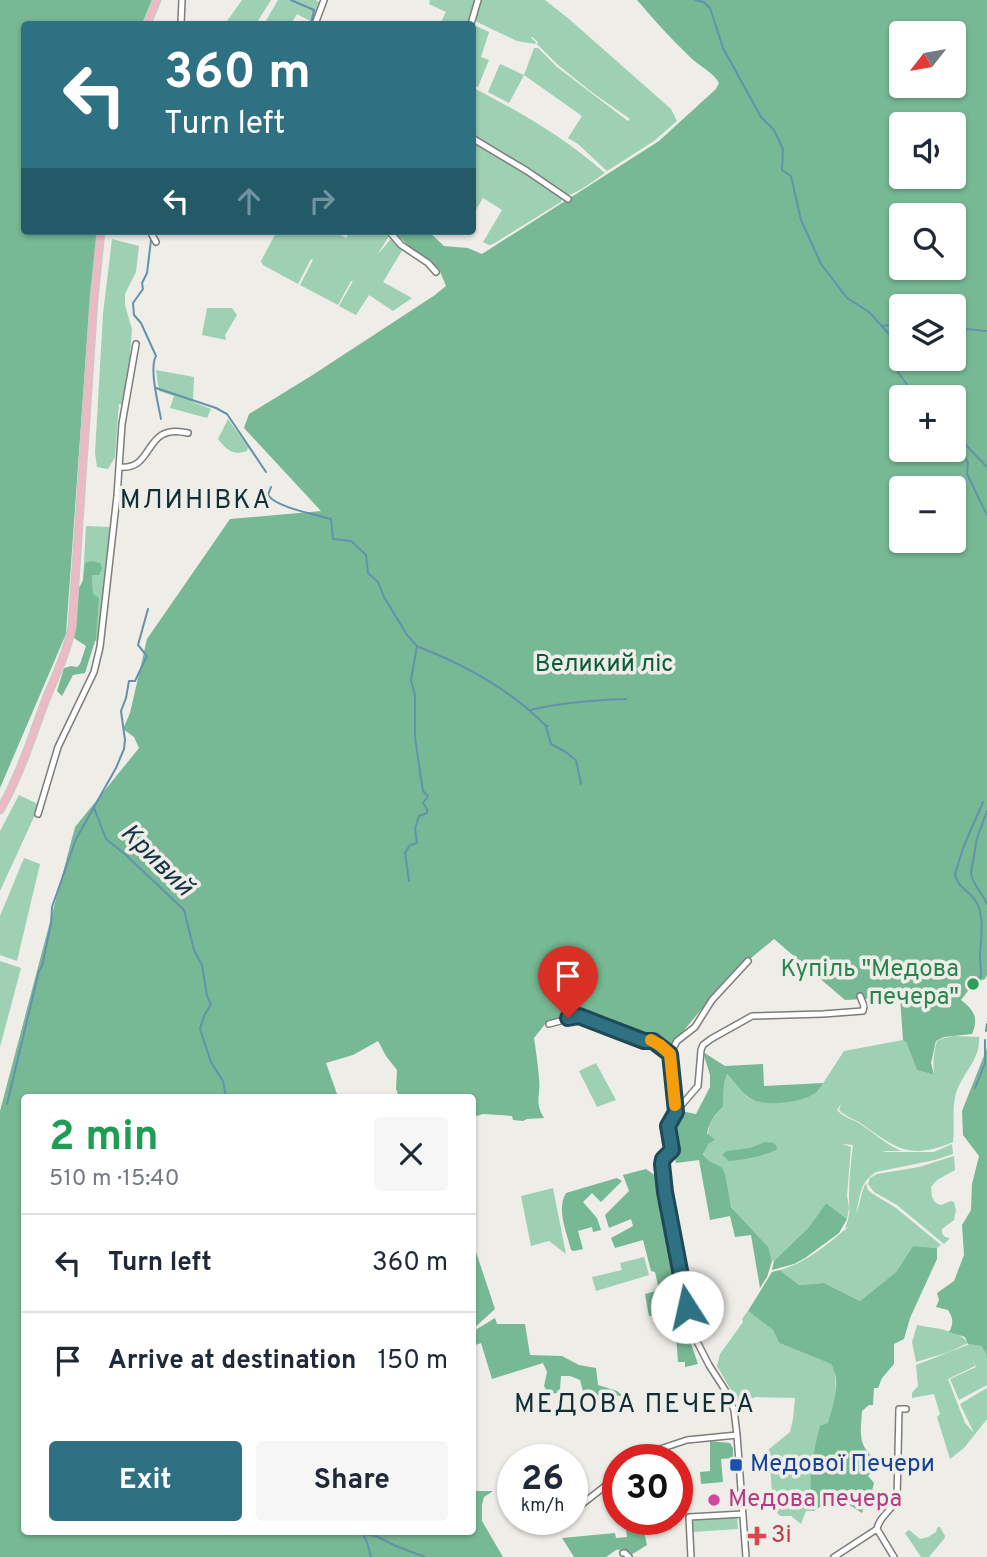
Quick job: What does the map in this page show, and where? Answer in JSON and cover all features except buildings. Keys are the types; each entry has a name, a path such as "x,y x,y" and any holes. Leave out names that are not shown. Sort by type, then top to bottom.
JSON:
{"main road":[{"path":"148,21 157,0"},
{"path":"0,810 16,777 72,627 93,313 102,235"}],"street":[{"path":"181,21 182,0"},
{"path":"316,21 324,0"},
{"path":"472,21 478,0"},
{"path":"476,140 568,199"},
{"path":"392,235 436,272"},
{"path":"38,814 58,747 94,672 99,655 122,425 136,344"},
{"path":"119,467 136,465 161,434 173,431 188,433"},
{"path":"676,1112 670,1054 678,1040 695,1027 712,1000 748,961"},
{"path":"746,1557 734,1410 690,1328 665,1192 662,1164 672,1150 668,1126 698,1086 701,1050 711,1039 752,1016 863,1011 860,996"},
{"path":"549,1024 579,1016 644,1041 653,1041 670,1054"},
{"path":"834,1557 877,1528 877,1524 898,1499 899,1409 906,1409"},
{"path":"675,1444 687,1440 737,1435"},
{"path":"588,1499 602,1489"},
{"path":"691,1557 689,1517 743,1514"},
{"path":"877,1528 894,1557"},
{"path":"622,1553 629,1557"}],"green space":[{"path":"0,0 152,0 143,21 21,21 21,235 98,235 90,299 66,634 0,788"},
{"path":"242,0 271,0 258,21 227,21"},
{"path":"278,0 319,2 312,21 297,14 293,21 266,21"},
{"path":"430,0 476,0 470,21 442,21 446,12 429,4"},
{"path":"480,0 545,0 671,109 677,121 654,141 607,171 568,138 582,116 524,75 534,48 538,48 557,67 628,121 630,119 558,65 532,37 535,44 517,41 477,22 475,17"},
{"name":"Великий ліс","path":"637,0 987,0 987,975 985,979 974,983 961,1000 974,1015 972,1034 944,1037 936,1041 931,1063 934,1075 917,1070 903,1040 900,997 845,1000 774,939 746,961 667,1048 653,1039 645,1039 579,1016 546,1023 534,1038 539,1103 544,1118 523,1121 513,1120 512,1116 476,1116 476,1094 398,1094 397,1070 378,1041 353,1055 326,1063 337,1094 21,1094 21,1535 476,1535 476,1491 493,1491 484,1497 482,1521 503,1557 0,1557 0,1111 75,827 139,748 134,737 123,729 130,713 147,639 230,519 321,511 244,428 249,414 446,286 439,269 397,235 432,235 444,246 468,248 482,254 659,141 716,89 719,83 683,50"},
{"path":"476,26 489,32 481,57 489,60 478,87"},
{"path":"500,64 524,75 509,103 488,92"},
{"path":"476,89 541,126 605,173 566,196 476,138"},
{"path":"476,141 562,199 489,245 483,242 502,210 483,198 476,210"},
{"path":"275,235 340,235 346,238 348,235 388,235 377,255 391,239 403,249 383,282 412,298 393,311 369,295 356,315 339,306 353,281 338,305 300,285 313,260 311,259 298,284 263,265 261,261"},
{"path":"112,239 139,246 136,272 125,294 125,305 132,329 130,368 123,405 119,404 115,457 108,469 97,467 95,453 103,314"},
{"path":"207,308 232,308 237,315 225,335 226,340 202,335"},
{"path":"156,370 194,377 193,402 211,409 207,418 170,408 174,396 159,391"},
{"path":"228,419 248,447 247,451 230,451 218,439"},
{"path":"86,526 111,527 99,642 77,635 81,615"},
{"path":"85,563 100,563 102,568 99,575 92,575 93,594 99,598 96,638 85,673 73,675 62,696 57,691 64,668 77,667 80,664 86,646 74,638 79,588"},
{"path":"19,795 38,804 0,891 0,831"},
{"path":"24,858 40,864 17,961 0,955 0,916"},
{"path":"0,961 21,968 0,1047"},
{"path":"979,1037 977,1054 960,1083 955,1098 953,1142 926,1150 904,1149 839,1110 841,1104 837,1110 901,1151 882,1151 885,1152 934,1152 952,1144 953,1154 876,1172 870,1176 866,1181 860,1195 856,1213 866,1183 868,1190 896,1208 941,1245 937,1248 913,1246 896,1272 860,1301 824,1283 799,1285 780,1270 808,1258 848,1227 845,1228 848,1219 849,1208 847,1219 826,1203 809,1227 772,1261 760,1239 731,1205 722,1167 709,1161 703,1153 709,1143 711,1123 723,1107 727,1074 752,1100 782,1103 818,1091 844,1051 903,1040 917,1070 934,1075 937,1041 944,1038","holes":["842,1144 853,1145 849,1208 847,1196 851,1147"]},
{"path":"987,1048 987,1355 981,1346 968,1344 965,1337 949,1332 952,1323 950,1313 936,1307 939,1300 937,1293 954,1281 964,1255 962,1225 971,1210 972,1184 979,1156 963,1135 962,1111"},
{"path":"703,1052 725,1066 763,1064 764,1086 823,1083 817,1092 802,1099 766,1103 749,1098 727,1074 723,1107 708,1129 707,1133 715,1140 709,1143 703,1154 709,1161 722,1167 731,1207 768,1247 772,1261 760,1288 751,1235 735,1237 730,1216 710,1220 699,1160 676,1163 669,1130 681,1111 696,1114 710,1087 710,1075"},
{"path":"596,1063 616,1100 597,1107 579,1071"},
{"path":"765,1142 774,1143 776,1150 729,1161 722,1155 727,1151 750,1148"},
{"path":"954,1156 955,1170 937,1180 931,1187 935,1202 941,1205 954,1202 956,1210 954,1220 942,1229 945,1237 950,1238 944,1244 897,1205 874,1192 868,1184 870,1178 877,1174 919,1167"},
{"path":"646,1169 656,1176 683,1318 675,1319 673,1312 649,1316 645,1294 659,1290 643,1240 615,1248 611,1238 633,1226 631,1219 609,1228 605,1215 629,1191 623,1175"},
{"path":"617,1178 622,1181 601,1202 592,1193 583,1202 597,1218 601,1230 593,1232 592,1227 578,1231 583,1249 571,1250 562,1214 566,1193"},
{"path":"553,1188 566,1254 549,1241 531,1246 521,1196"},
{"path":"826,1203 847,1219 839,1233 805,1258 772,1270 774,1261 809,1227"},
{"path":"913,1246 937,1248 937,1259 910,1318 904,1339 894,1344 894,1364 882,1378 878,1388 874,1388 873,1405 862,1411 862,1442 873,1457 873,1470 868,1476 874,1483 871,1495 862,1513 835,1498 813,1511 813,1458 820,1426 828,1423 834,1401 834,1371 831,1364 779,1343 773,1330 748,1311 772,1272 780,1270 799,1285 824,1283 860,1301 896,1272"},
{"path":"476,1252 495,1309 476,1326"},
{"path":"644,1257 649,1275 596,1291 592,1277 622,1270 620,1263"},
{"path":"748,1311 773,1330 779,1343 831,1364 835,1370 836,1396 811,1500 813,1511 806,1511 801,1524 791,1516 780,1516 773,1508 769,1449 790,1432 795,1398 755,1397 739,1404 717,1366 720,1354"},
{"path":"495,1318 497,1324 525,1324 530,1355 562,1356 579,1365 596,1368 598,1385 617,1391 623,1396 584,1395 580,1380 570,1376 561,1376 560,1389 557,1393 549,1394 544,1386 547,1372 543,1363 492,1379 481,1343 476,1345 477,1329"},
{"path":"685,1321 698,1364 685,1367 685,1362 678,1362 675,1322"},
{"path":"917,1325 952,1332 968,1343 916,1362 912,1342"},
{"path":"970,1344 981,1346 987,1355 987,1385 959,1400 950,1379 976,1367 970,1356 975,1366 948,1379 965,1423 974,1433 960,1404 987,1388 987,1419 964,1448 950,1459 937,1417 940,1414 934,1394 912,1398 912,1393 918,1386 916,1365"},
{"path":"710,1441 730,1443 733,1458 721,1459 723,1482 701,1484 700,1472 710,1471"},
{"path":"737,1516 738,1529 693,1532 693,1519"},
{"path":"940,1527 944,1539 929,1557 921,1557 905,1533 909,1530 920,1539 928,1537"},
{"path":"602,1534 615,1535 616,1538 645,1535 647,1545 631,1555 624,1549 616,1550 606,1557 574,1557 562,1538"}],"waterway":[{"path":"291,0 314,10 312,21"},
{"path":"695,0 704,2 710,8 723,48 761,117 774,130 783,149 782,170 791,176 801,220 821,264 847,298 869,312 890,335 890,361 907,385"},
{"path":"151,240 143,289 133,303 134,315 141,323 156,356 154,377 161,419"},
{"path":"882,326 889,325"},
{"path":"966,329 987,331"},
{"path":"156,388 227,414 266,472"},
{"path":"966,445 987,467"},
{"path":"966,459 967,474 987,515"},
{"path":"271,487 268,495 273,500 331,519 333,539 351,541 366,555 368,573 378,582 407,635 417,646 411,680 415,695 415,737 423,791 428,796 423,803 427,813 419,816 415,829 417,843 410,845 405,853 409,881"},
{"path":"7,1104 42,966 52,907 76,839 124,749 121,711 129,681 135,681 147,656 138,645 148,609"},
{"path":"419,647 487,680 548,726"},
{"path":"531,710 578,702 626,699"},
{"path":"546,727 551,744 576,760 581,784"},
{"path":"969,986 981,977 981,919 978,905 961,886 955,874 983,802"},
{"name":"Кривий","path":"94,808 106,839 184,910 194,950 202,965 211,1004 200,1029 211,1062 223,1081 225,1094"},
{"path":"987,811 977,838 971,873 987,904"},
{"path":"972,981 976,984 973,984"},
{"path":"986,1031 987,1024"},
{"path":"975,1088 985,1063 985,1040"},
{"path":"363,1535 371,1557"},
{"path":"370,1535 425,1557"}],"slow traffic":[{"path":"651,1040 670,1054 675,1105"}],"place":[{"name":"Купіль \"Медова печера\"","path":"973,984"},
{"name":"Медової Печери","path":"736,1465"},
{"name":"Медова печера","path":"714,1500"},
{"name":"3і","path":"757,1536"}],"district":[{"name":"МЛИНІВКА","path":"196,501"},
{"name":"МЕДОВА ПЕЧЕРА","path":"635,1405"}],"route":[{"path":"568,1018 579,1016 644,1041 653,1041 670,1054 676,1112 668,1126 672,1150 662,1164 687,1307"}]}
